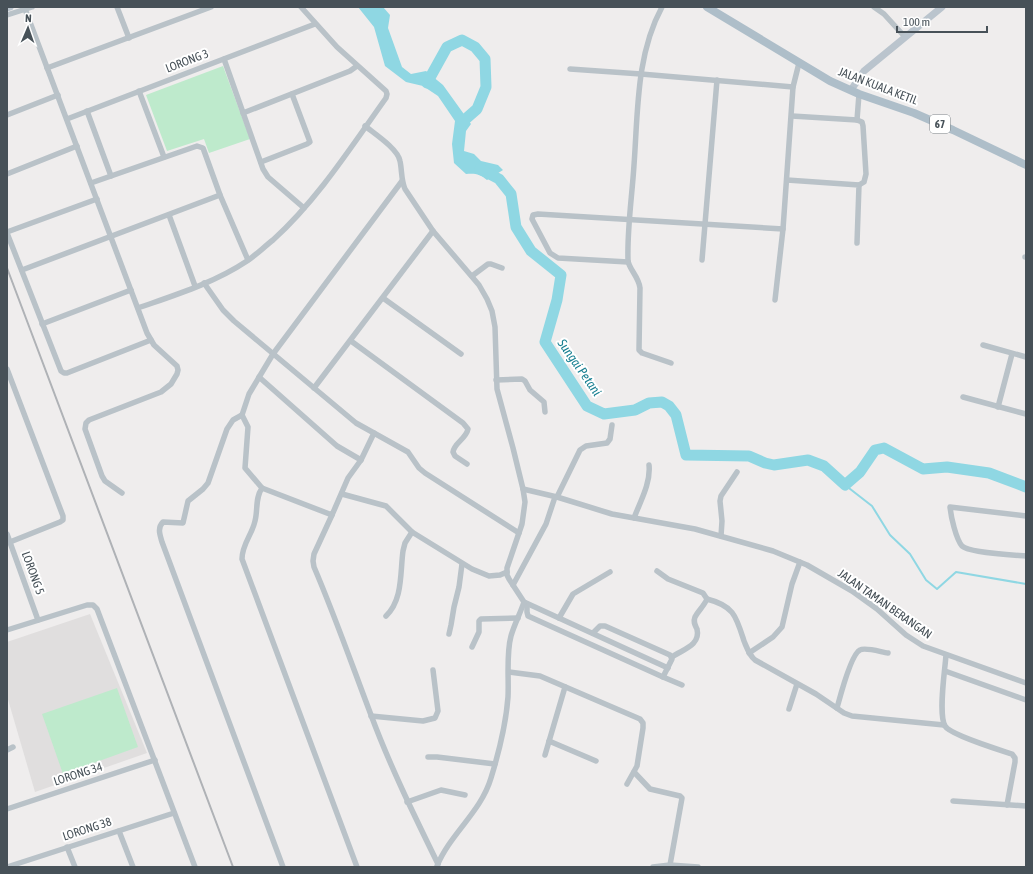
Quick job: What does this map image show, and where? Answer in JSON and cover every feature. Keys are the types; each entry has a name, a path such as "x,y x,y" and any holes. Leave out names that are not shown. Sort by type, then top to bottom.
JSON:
{"main road":[{"path":"855,92 864,71 942,7"},
{"name":"JALAN KUALA KETIL","path":"711,8 830,81 855,92 914,113 1026,165"}],"street":[{"path":"7,15 32,7"},
{"path":"117,7 128,38"},
{"path":"47,68 211,7"},
{"path":"138,308 222,276 248,260 281,232 304,208 386,98 386,91 357,66 315,24 301,7"},
{"path":"662,7 652,28 645,52 642,74 628,262 638,279 640,288 639,350 642,353 671,364"},
{"path":"874,7 884,14 905,37"},
{"path":"25,9 151,340 154,345 177,366 178,370 171,384 161,392 87,421 85,426 105,481 122,493"},
{"name":"LORONG 3","path":"67,119 315,24"},
{"path":"224,59 261,162 268,177 304,208"},
{"path":"776,300 787,180 793,87 799,63"},
{"path":"243,113 350,72 357,66"},
{"path":"570,69 793,87"},
{"path":"702,260 717,80"},
{"path":"139,91 164,156"},
{"path":"855,92 857,120"},
{"path":"261,162 310,142 292,94"},
{"path":"7,115 58,95"},
{"path":"87,111 111,176"},
{"path":"787,180 859,184 864,182 866,174 862,122 857,120 792,116"},
{"path":"365,126 384,141 399,156 402,181 405,189 433,231 472,276 487,298 492,311 495,327 496,380 523,489 524,511 519,533 508,563 507,572 513,585 526,603 668,668"},
{"path":"7,174 77,146"},
{"path":"91,183 164,156 200,146 203,148 220,196 248,260"},
{"path":"283,867 160,535 160,525 163,522 183,523 188,501 204,489 208,483 230,423 242,415 249,394 258,377 273,354 402,181"},
{"path":"857,243 859,184"},
{"path":"22,270 220,196"},
{"path":"97,198 7,232 61,371 67,373 151,340"},
{"path":"628,262 558,258 550,252 532,217 533,215 538,214 783,229"},
{"path":"169,215 196,286"},
{"path":"314,388 433,231"},
{"path":"472,276 488,264 502,268"},
{"path":"204,283 223,310 234,321 356,423 403,448 412,457 419,468 425,473 519,533"},
{"path":"42,324 131,290"},
{"path":"383,298 461,354"},
{"path":"351,341 463,423 468,429 467,433 465,437 455,446 453,452 467,464"},
{"path":"983,345 1026,357"},
{"path":"998,407 1012,354"},
{"path":"8,373 63,516 63,520 60,522 10,542"},
{"path":"258,377 337,446 361,460"},
{"path":"496,380 522,378 525,380 530,390 544,402 545,412"},
{"path":"963,397 1026,414"},
{"path":"242,415 248,427 245,468 262,488 332,515"},
{"path":"513,585 546,524 556,497 580,450 586,446 607,443 610,439 612,425"},
{"path":"374,433 361,460 348,478 314,554 313,561 314,567 345,643 371,716 407,802 437,866"},
{"path":"634,518 648,480 649,465"},
{"path":"721,536 721,496 737,472"},
{"path":"262,488 258,497 256,520 243,547 242,559 357,867"},
{"name":"JALAN TAMAN BERANGAN","path":"523,489 556,497 612,514 695,529 768,549 800,562 831,578 857,594 914,640 946,655 1026,683"},
{"path":"342,494 386,506 412,532 462,564 481,574 489,576 500,575 507,572"},
{"path":"1026,516 950,508 953,524 963,547 976,551 1026,556"},
{"path":"386,616 394,607 397,599 403,551 405,543 412,532"},
{"name":"LORONG 5","path":"7,534 38,620"},
{"path":"749,652 773,637 782,627 792,584 800,562"},
{"path":"449,634 459,587 462,564"},
{"path":"657,571 668,579 703,593 707,599 727,606 739,624 749,652 755,660 852,716 944,725 953,732 1012,754 1015,758 1015,762 1007,805"},
{"path":"559,618 573,594 610,572"},
{"path":"663,677 672,657 688,649 696,640 696,617 707,599"},
{"path":"437,866 444,852 478,805 487,789 495,764 505,722 508,697 510,638 526,603"},
{"path":"526,603 526,612 528,616 682,685"},
{"path":"7,630 87,605 93,606 97,609 195,867"},
{"path":"472,647 479,632 479,621 481,619 518,618"},
{"path":"593,633 600,626 606,626 672,657"},
{"path":"837,708 848,672 857,653 860,650 866,649 888,653"},
{"path":"944,725 942,711 946,655"},
{"path":"371,716 423,721 434,718 438,713 438,708 432,670"},
{"path":"945,671 1026,700"},
{"path":"509,672 540,676 640,719 643,723 643,728 638,760 634,772 627,784"},
{"path":"789,709 797,684"},
{"path":"545,755 566,687"},
{"path":"549,741 596,761"},
{"path":"7,750 13,747"},
{"path":"428,757 495,764"},
{"name":"LORONG 34","path":"7,809 155,760"},
{"path":"634,772 650,789 680,796 682,798 670,865"},
{"path":"407,802 441,790 465,796"},
{"path":"953,801 1026,806"},
{"name":"LORONG 38","path":"7,867 14,866 67,847 174,813"},
{"path":"119,831 133,867"},
{"path":"67,847 74,867"},
{"path":"653,867 670,865 698,867"}],"shaded area":[{"path":"90,614 147,753 35,792 7,696 7,642"}],"green space":[{"path":"223,66 250,139 209,153 204,139 167,151 146,95"},
{"path":"117,688 138,747 63,774 42,714"}],"water":[{"path":"358,7 383,7 390,15 388,28 402,67 411,74 426,71 443,85 471,124 466,131 464,151 474,154 481,161 498,165 503,170 487,180 477,174 466,174 454,163 452,144 455,121 438,96 423,86 406,82 385,66 374,27"}],"waterway":[{"name":"Sungai Petani","path":"427,83 447,47 462,40 475,47 485,59 486,87 477,109 461,123"},
{"name":"Sungai Petani","path":"480,169 499,179 511,194 516,227 531,251 561,275 557,300 545,342 587,406 604,414 635,410 649,403 662,402 669,406 676,415 686,455 749,456 774,465 808,460 824,466 845,485 860,472 875,450 884,448 923,469 947,467 989,473 1026,487"},
{"path":"845,485 872,506 890,535 910,554 926,580 937,589 956,572 1026,584"}],"railway":[{"path":"7,268 233,867"}]}
